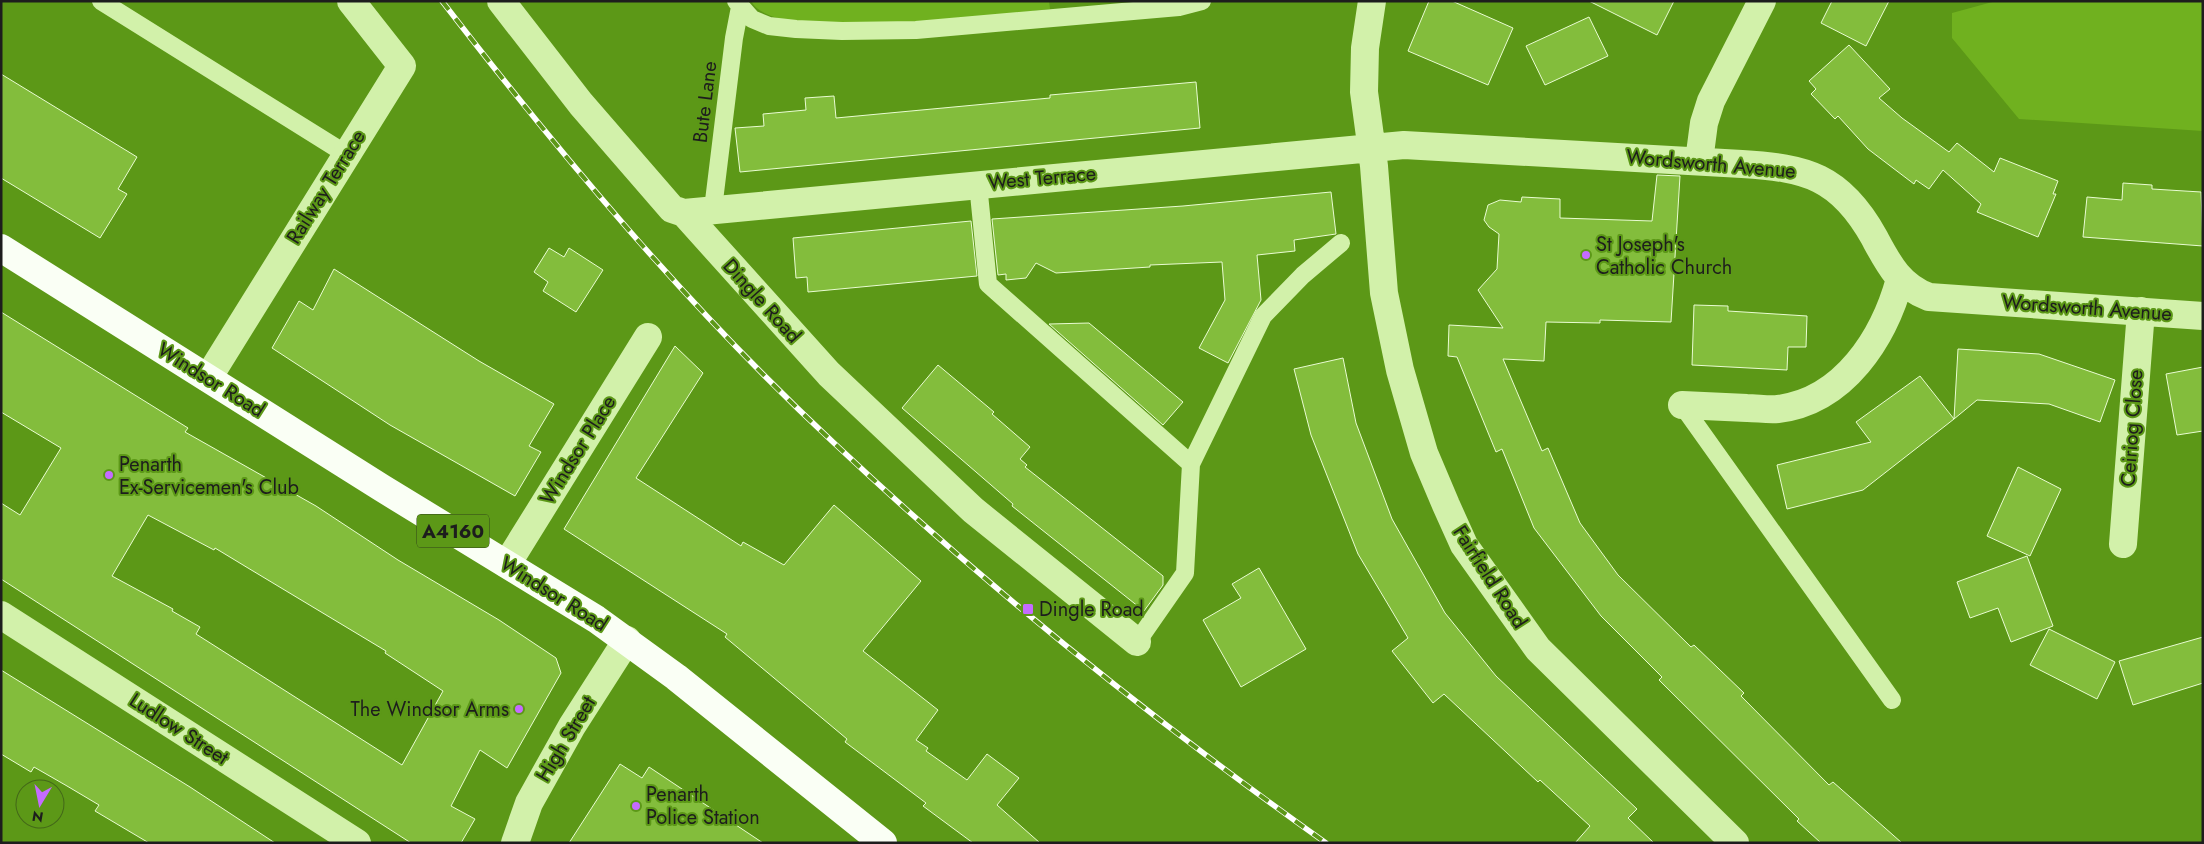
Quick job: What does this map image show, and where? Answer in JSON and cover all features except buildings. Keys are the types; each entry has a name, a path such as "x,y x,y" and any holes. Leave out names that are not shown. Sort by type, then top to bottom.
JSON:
{"main road":[{"name":"Windsor Road","path":"1,248 627,640 883,843"}],"street":[{"name":"Railway Terrace","path":"208,378 402,66 351,1"},
{"name":"Dingle Road","path":"501,1 581,104 672,209 684,213 836,381 973,510 1137,642"},
{"name":"Fairfield Road","path":"1372,1 1365,48 1364,92 1384,294 1400,370 1424,453 1464,544 1538,649 1735,843"},
{"path":"1699,161 1704,123 1712,101 1762,1"},
{"name":"Wordsworth Avenue","path":"1371,148 1404,145 1780,166 1805,172 1824,181 1859,213 1887,262 1900,279 1918,293 1935,298 2203,316"},
{"name":"West Terrace","path":"712,209 1371,148"},
{"path":"684,213 712,209"},
{"path":"1682,405 1778,409 1807,401 1826,391 1851,372 1872,345 1895,295 1900,279"},
{"name":"Ceiriog Close","path":"2123,544 2141,312"},
{"name":"Windsor Place","path":"507,564 648,337"},
{"name":"Ludlow Street","path":"1,616 357,843"},
{"name":"High Street","path":"515,843 529,803 572,726 627,640"}],"lane":[{"path":"101,1 346,154"},
{"path":"738,3 752,19 769,26 842,31 916,30 1178,7 1202,1"},
{"name":"Bute Lane","path":"712,209 738,3"},
{"path":"978,184 988,284 1191,464"},
{"path":"1137,642 1185,573 1191,464 1263,316 1303,275 1340,243"},
{"path":"1682,405 1892,700"}],"green space":[{"path":"751,1 1049,1 1050,9 940,21 843,25 801,22 768,15"},
{"path":"1996,1 2203,1 2203,131 2019,119 1952,38 1952,13"}],"railway":[{"path":"442,1 534,117 629,230 729,339 834,443 892,497 1073,651 1198,749 1326,843"}],"place":[{"name":"St Joseph's Catholic Church","path":"1586,255"},
{"name":"Penarth Ex-Servicemen's Club","path":"109,475"},
{"name":"Dingle Road","path":"1028,609"},
{"name":"The Windsor Arms","path":"519,709"},
{"name":"Penarth Police Station","path":"636,806"}]}
